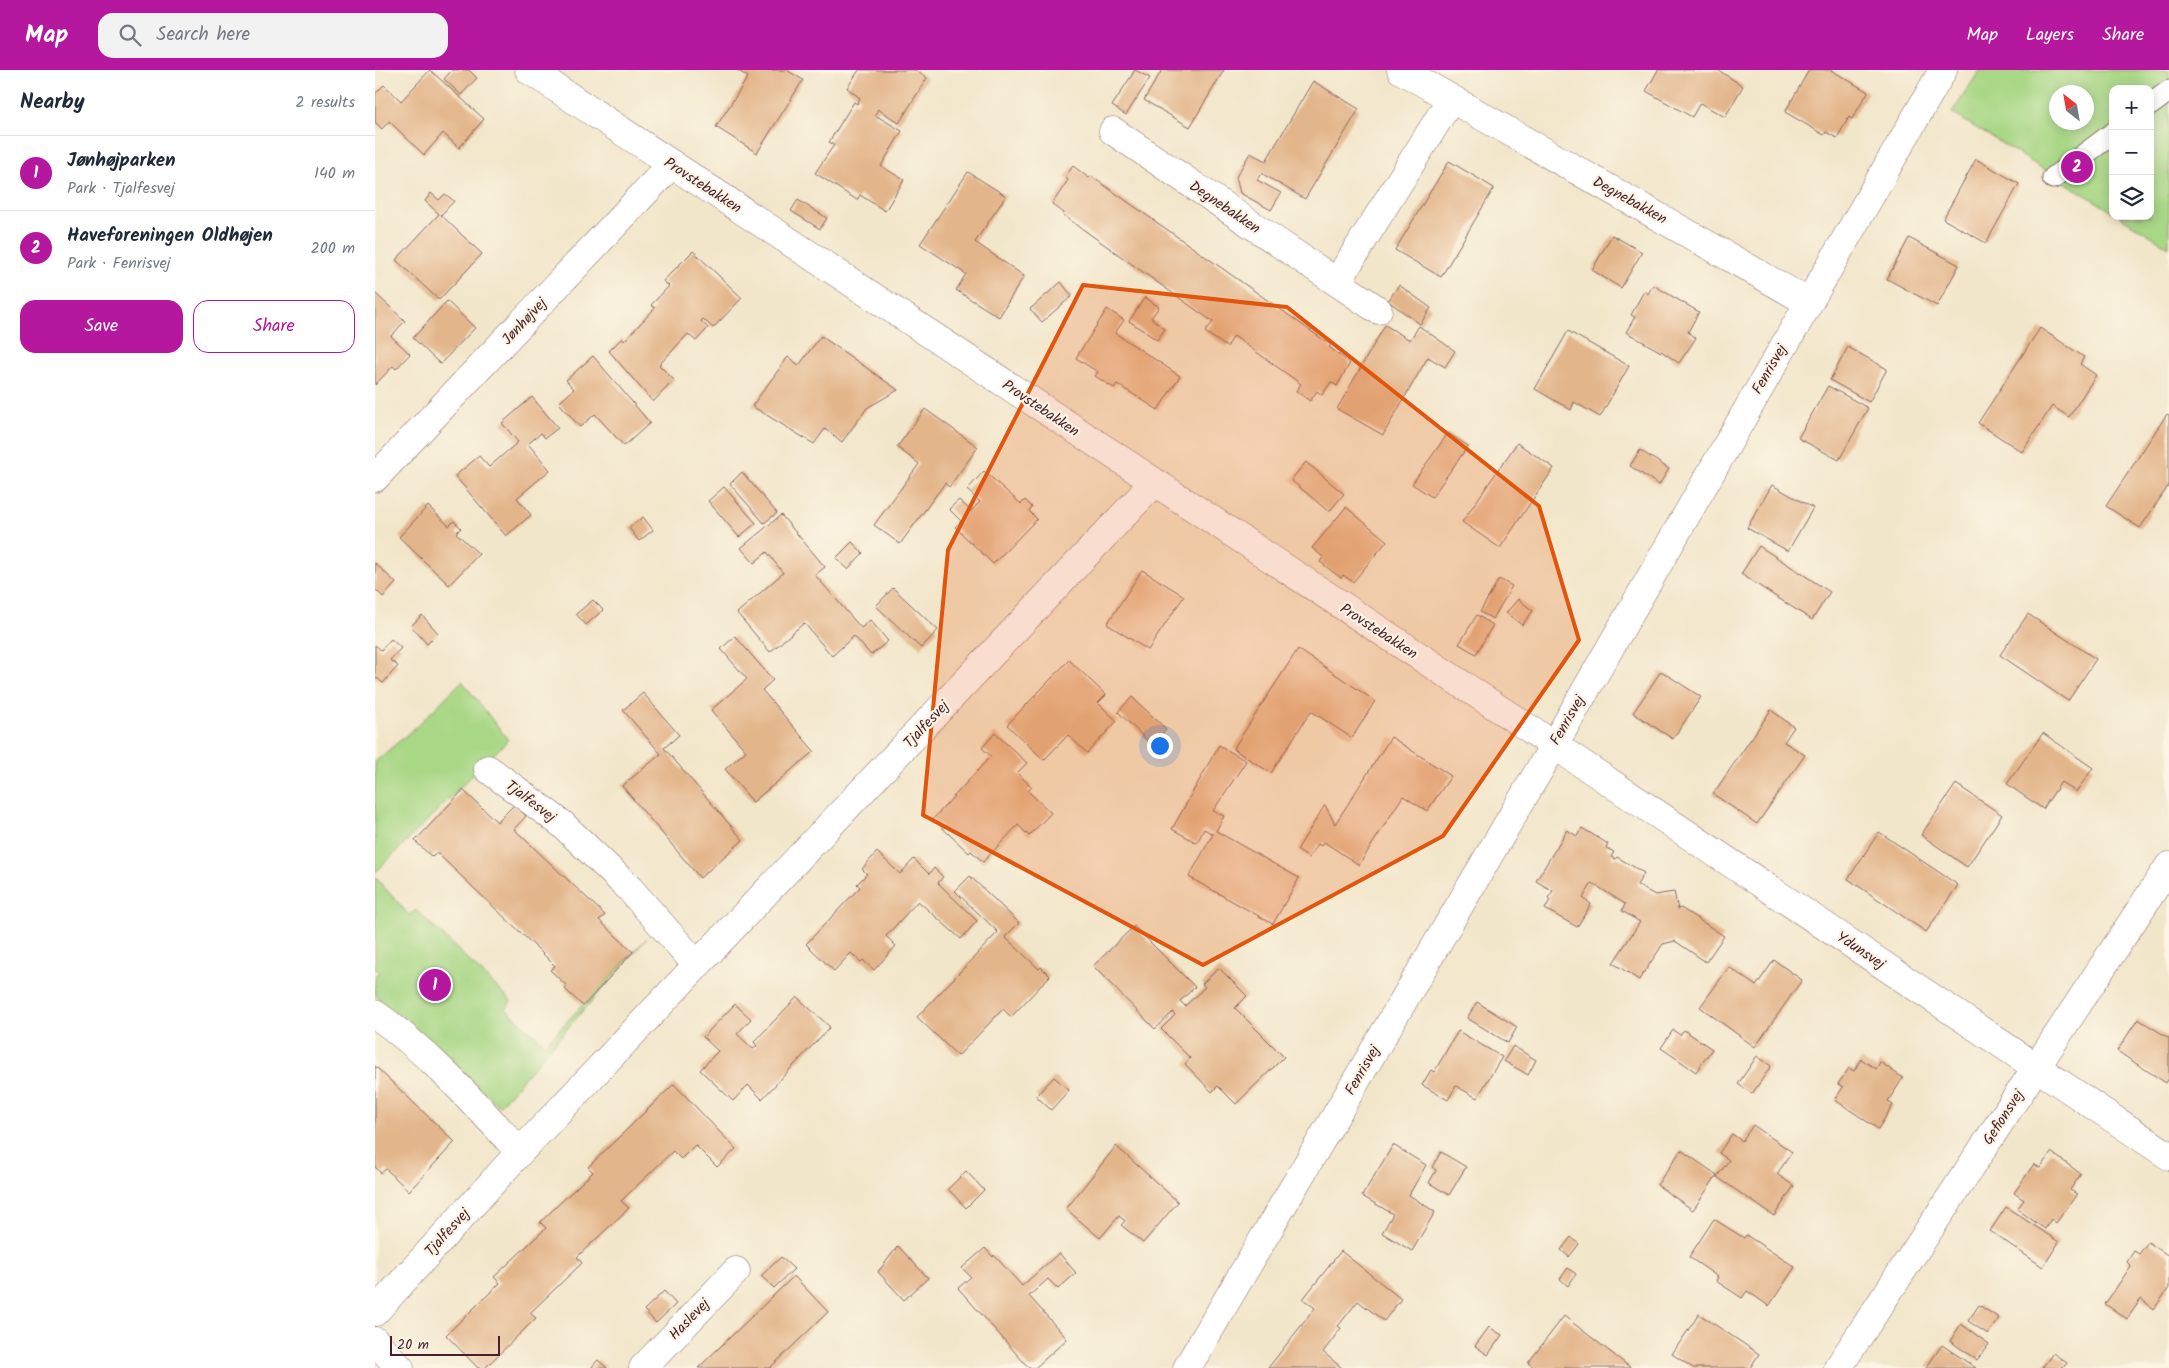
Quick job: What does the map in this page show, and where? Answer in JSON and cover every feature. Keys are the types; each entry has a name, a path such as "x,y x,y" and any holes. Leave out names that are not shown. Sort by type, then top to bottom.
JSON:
{"street":[{"name":"Provstebakken","path":"529,70 1553,745"},
{"name":"Degnebakken","path":"1401,70 1808,302"},
{"name":"Fenrisvej","path":"1187,1368 1553,745 1943,70"},
{"path":"1337,282 1451,100"},
{"name":"Degnebakken","path":"1113,131 1378,310"},
{"name":"Jønhøjvej","path":"375,478 672,164"},
{"name":"Tjalfesvej","path":"375,1312 520,1152 1154,483"},
{"name":"Ydunsvej","path":"1553,745 2169,1156"},
{"name":"Tjalfesvej","path":"488,769 562,824 629,888 697,965"},
{"name":"Gefionsvej","path":"1838,1368 2169,866"},
{"path":"375,1014 394,1028 457,1084 520,1152"},
{"name":"Haslevej","path":"643,1368 736,1271"},
{"path":"375,1341 399,1368"}],"lane":[{"path":"2154,102 2169,91"},
{"path":"2053,178 2109,136"}],"highlighted area":[{"path":"1083,285 1287,307 1539,506 1579,640 1443,836 1203,965 923,815 948,550"}],"green space":[{"path":"1980,70 2169,70 2169,247 2125,220 2154,220 2154,85 2109,85 2109,210 1952,113"},
{"path":"462,681 508,740 375,873 375,762 417,726"},
{"path":"375,877 409,915 416,910 511,1001 506,1009 545,1044 647,938 499,1106 375,995 375,975 379,973 375,969"}],"building":[{"path":"430,70 484,119 459,148 443,133 424,155 389,121 382,129 375,122 375,94 384,85 401,101"},
{"path":"452,70 469,70 477,78 461,95 444,79"},
{"path":"737,70 787,70 803,80 757,153 716,127 748,77"},
{"path":"859,70 915,70 927,78 899,123 878,109 875,115 902,131 881,166 904,180 885,211 860,195 857,200 815,173 834,145 829,142 854,102 857,104 860,98 847,88"},
{"path":"1135,70 1150,78 1126,115 1112,106"},
{"path":"1162,70 1224,70 1190,127 1144,100"},
{"path":"1658,70 1718,70 1743,86 1725,117 1700,103 1692,117 1646,91"},
{"path":"1809,70 1831,70 1868,92 1852,119 1849,117 1837,138 1826,132 1824,135 1785,112"},
{"path":"1313,81 1359,109 1305,199 1261,173 1257,180 1281,193 1271,210 1240,193 1236,177 1250,153 1266,161"},
{"path":"1976,159 2019,184 1986,243 1943,219"},
{"path":"1449,161 1494,188 1441,277 1395,250"},
{"path":"1073,166 1089,178 1091,176 1331,345 1329,347 1350,363 1337,386 1331,382 1322,395 1317,391 1310,401 1296,391 1301,384 1234,336 1227,347 1205,332 1213,322 1063,215 1064,213 1052,204 1068,180 1065,177"},
{"path":"968,172 1006,196 975,242 1024,276 999,317 956,290 966,274 920,244"},
{"path":"431,193 439,200 445,194 454,201 441,215 482,254 439,300 396,260 439,214 425,201"},
{"path":"798,200 827,218 820,229 791,211"},
{"path":"1612,235 1642,252 1621,288 1592,270"},
{"path":"1909,238 1959,265 1937,306 1887,279"},
{"path":"693,251 742,298 713,328 703,319 701,321 708,328 696,341 688,334 659,365 674,380 653,402 609,351 622,338 624,341 655,308 651,305 669,286 663,281"},
{"path":"1061,282 1072,296 1042,322 1030,309"},
{"path":"1399,285 1431,308 1420,324 1388,301"},
{"path":"1653,285 1699,312 1688,332 1696,338 1679,363 1626,332 1635,317 1631,315 1644,291 1648,294"},
{"path":"375,293 405,321 391,336 410,354 396,369 393,366 375,385"},
{"path":"1145,297 1159,307 1151,318 1165,329 1157,340 1129,321"},
{"path":"447,301 475,328 440,364 413,338"},
{"path":"1107,309 1124,320 1115,333 1180,376 1158,410 1117,384 1114,388 1095,376 1098,372 1076,358"},
{"path":"1385,325 1410,340 1419,326 1455,351 1445,367 1428,357 1383,435 1337,409"},
{"path":"2040,328 2084,357 2080,364 2096,375 2069,417 2052,406 2022,452 1978,423"},
{"path":"1568,331 1629,366 1600,417 1574,402 1571,410 1535,389"},
{"path":"821,336 898,390 867,408 842,442 825,429 814,444 752,406 788,357 799,365"},
{"path":"1848,347 1887,369 1869,402 1830,380"},
{"path":"593,356 650,423 624,446 595,414 580,427 559,403 574,389 566,380"},
{"path":"1828,386 1868,408 1839,460 1798,438"},
{"path":"532,397 558,428 545,438 541,433 528,444 550,470 517,498 531,515 506,536 455,476 479,456 489,467 518,442 502,423"},
{"path":"925,409 978,447 949,487 945,483 900,544 874,525 919,464 897,447"},
{"path":"2167,414 2169,415 2169,485 2140,528 2106,506"},
{"path":"1448,433 1468,446 1432,497 1412,484"},
{"path":"1517,443 1554,468 1500,548 1462,522"},
{"path":"1640,450 1669,469 1659,485 1630,466"},
{"path":"1306,462 1344,494 1329,512 1291,480"},
{"path":"984,471 1021,504 1025,500 1032,507 1029,511 1037,519 993,564 955,527 961,521 949,509 959,500 971,511 980,502 967,490"},
{"path":"742,472 777,513 764,523 730,484"},
{"path":"1772,485 1813,508 1788,551 1747,528"},
{"path":"724,487 756,523 739,537 708,501"},
{"path":"428,506 449,526 454,521 461,528 456,533 479,554 449,585 399,537"},
{"path":"1346,507 1387,541 1353,582 1343,575 1341,578 1320,562 1323,557 1312,548"},
{"path":"781,515 825,567 815,575 861,628 870,620 888,641 871,655 854,636 832,656 804,623 770,652 737,613 783,573 767,552 754,563 741,548"},
{"path":"643,517 653,530 639,541 629,528"},
{"path":"852,542 863,553 848,569 836,558"},
{"path":"1759,546 1830,592 1812,620 1741,574"},
{"path":"375,563 396,583 383,597 375,589"},
{"path":"1142,570 1184,596 1148,650 1107,624"},
{"path":"1499,579 1512,586 1493,619 1480,612"},
{"path":"893,588 938,630 921,648 876,606"},
{"path":"1518,599 1533,611 1522,625 1506,613"},
{"path":"593,600 603,610 586,625 576,614"},
{"path":"2028,614 2096,659 2068,701 2000,655"},
{"path":"422,615 438,633 427,644 411,626"},
{"path":"1477,615 1493,625 1476,654 1459,644"},
{"path":"735,636 773,680 762,690 814,751 753,802 725,769 746,751 711,710 747,679 721,649"},
{"path":"391,639 401,648 390,660 398,666 383,683 377,678 375,680 375,645 381,650"},
{"path":"1298,649 1375,701 1352,738 1311,711 1271,773 1233,749"},
{"path":"1069,660 1106,695 1098,703 1117,721 1087,753 1068,735 1044,760 1007,725"},
{"path":"1661,671 1701,697 1673,739 1633,713"},
{"path":"643,693 679,735 664,748 743,840 700,878 622,786 661,754 623,710"},
{"path":"1132,697 1166,729 1152,745 1118,712"},
{"path":"1771,710 1794,727 1784,742 1805,755 1757,824 1713,794"},
{"path":"995,733 1027,763 1017,773 1032,787 1028,791 1051,813 1029,836 1018,825 983,862 971,851 969,853 933,819 991,756 982,748"},
{"path":"2043,733 2093,768 2076,792 2061,782 2043,809 2007,784"},
{"path":"1391,737 1451,776 1427,811 1403,796 1359,865 1324,842 1321,846 1318,844 1309,858 1297,850 1325,805 1335,824"},
{"path":"1219,745 1246,761 1213,811 1224,816 1216,831 1299,878 1273,924 1189,877 1213,834 1204,829 1197,843 1172,829"},
{"path":"1956,784 2002,815 1967,867 1921,835"},
{"path":"463,790 497,822 514,805 526,816 514,829 605,915 599,920 633,952 583,1006 565,989 567,986 550,970 555,966 539,950 437,853 432,857 415,841"},
{"path":"1582,828 1608,844 1606,848 1614,852 1611,857 1615,859 1617,857 1644,873 1637,885 1655,895 1674,892 1678,909 1681,908 1724,936 1706,962 1675,941 1663,944 1639,980 1613,963 1640,922 1622,911 1625,904 1592,883 1583,898 1591,904 1577,927 1545,909 1550,900 1548,898 1553,891 1536,881 1567,830 1577,836"},
{"path":"1879,832 1958,885 1926,932 1848,879"},
{"path":"877,852 900,874 914,859 929,874 934,868 943,877 938,883 977,921 961,939 918,901 886,936 896,946 874,970 863,960 861,962 851,953 834,971 806,944 860,887 857,884 867,874 862,869"},
{"path":"970,876 1019,923 1005,937 1039,969 1041,967 1050,976 1011,1017 1003,1009 958,1056 917,1017 998,932 955,891"},
{"path":"1134,926 1195,987 1180,1001 1185,1006 1205,987 1202,984 1219,968 1247,996 1235,1008 1284,1057 1236,1104 1218,1086 1212,1092 1185,1064 1190,1058 1161,1029 1175,1015 1173,1012 1155,1029 1093,966"},
{"path":"1774,960 1802,980 1755,1047 1700,1007 1729,967 1756,986"},
{"path":"797,997 830,1027 762,1099 748,1085 733,1101 700,1070 718,1051 703,1037 735,1004 751,1019 737,1034 753,1049 757,1046 754,1042"},
{"path":"1477,1002 1517,1027 1508,1043 1467,1018"},
{"path":"2138,1019 2169,1038 2169,1078 2166,1083 2117,1051"},
{"path":"1673,1030 1680,1035 1684,1030 1712,1049 1696,1072 1661,1048"},
{"path":"1458,1031 1502,1057 1477,1098 1456,1086 1448,1100 1422,1085 1431,1070 1434,1072"},
{"path":"1513,1046 1536,1060 1528,1075 1504,1061"},
{"path":"1757,1056 1771,1066 1752,1094 1738,1084"},
{"path":"1861,1059 1876,1069 1880,1062 1903,1078 1888,1101 1893,1105 1878,1129 1835,1100 1843,1087 1838,1084 1849,1068 1854,1071"},
{"path":"375,1066 455,1142 409,1191 386,1169 381,1173 375,1167"},
{"path":"1054,1077 1069,1090 1051,1110 1036,1096"},
{"path":"674,1084 736,1149 717,1167 695,1145 681,1159 673,1151 621,1201 629,1208 577,1257 582,1263 530,1313 536,1318 485,1368 478,1368 446,1335 500,1283 494,1277 546,1228 540,1222 593,1172 588,1167"},
{"path":"1753,1125 1792,1152 1777,1174 1794,1186 1774,1216 1717,1177 1729,1160 1719,1153 1732,1134 1742,1141"},
{"path":"1393,1145 1426,1165 1409,1195 1435,1212 1412,1251 1382,1233 1393,1214 1362,1196"},
{"path":"1116,1146 1178,1202 1143,1243 1121,1225 1125,1221 1119,1216 1100,1238 1066,1209"},
{"path":"1681,1150 1717,1175 1693,1210 1657,1185"},
{"path":"1441,1152 1466,1167 1449,1195 1429,1183 1436,1170 1432,1167"},
{"path":"2051,1152 2081,1174 2070,1190 2077,1194 2056,1223 2051,1219 2045,1229 2017,1209 2024,1200 2014,1193 2034,1164 2040,1168"},
{"path":"966,1171 984,1190 966,1208 948,1189"},
{"path":"2006,1207 2059,1242 2043,1267 1990,1231"},
{"path":"1714,1219 1744,1238 1746,1235 1795,1267 1769,1306 1747,1291 1742,1298 1716,1281 1718,1277 1689,1257"},
{"path":"1571,1237 1579,1244 1569,1257 1561,1250"},
{"path":"2148,1242 2169,1256 2169,1288 2154,1309 2141,1299 2127,1319 2105,1304 2131,1266 2127,1262 2134,1251 2139,1254"},
{"path":"898,1246 928,1278 904,1300 878,1272"},
{"path":"985,1248 993,1257 994,1255 1022,1286 1059,1253 1076,1273 1058,1289 1048,1279 1029,1296 1067,1339 1035,1368 1029,1368 958,1288 971,1277 962,1268"},
{"path":"1341,1251 1401,1299 1384,1321 1358,1301 1338,1326 1341,1328 1323,1352 1342,1368 1268,1368 1315,1308 1303,1299"},
{"path":"781,1257 794,1269 774,1288 761,1276"},
{"path":"1568,1268 1576,1274 1568,1286 1560,1279"},
{"path":"794,1276 828,1312 770,1368 698,1368"},
{"path":"664,1291 676,1304 656,1323 644,1310"},
{"path":"1979,1305 1999,1318 1988,1334 1968,1321"},
{"path":"1699,1314 1759,1354 1750,1368 1693,1368 1672,1354"},
{"path":"1564,1316 1631,1368 1535,1368 1528,1363"},
{"path":"1961,1324 1989,1344 1977,1360 1950,1341"},
{"path":"1489,1327 1502,1335 1488,1355 1475,1346"},
{"path":"1942,1345 1976,1368 1926,1368"},
{"path":"2053,1353 2067,1363 2063,1368 2042,1368"},
{"path":"598,1360 607,1368 591,1368"}],"place":[{"name":"Haveforeningen Oldhøjen","path":"2077,167"},
{"name":"Jønhøjparken","path":"435,985"}]}
